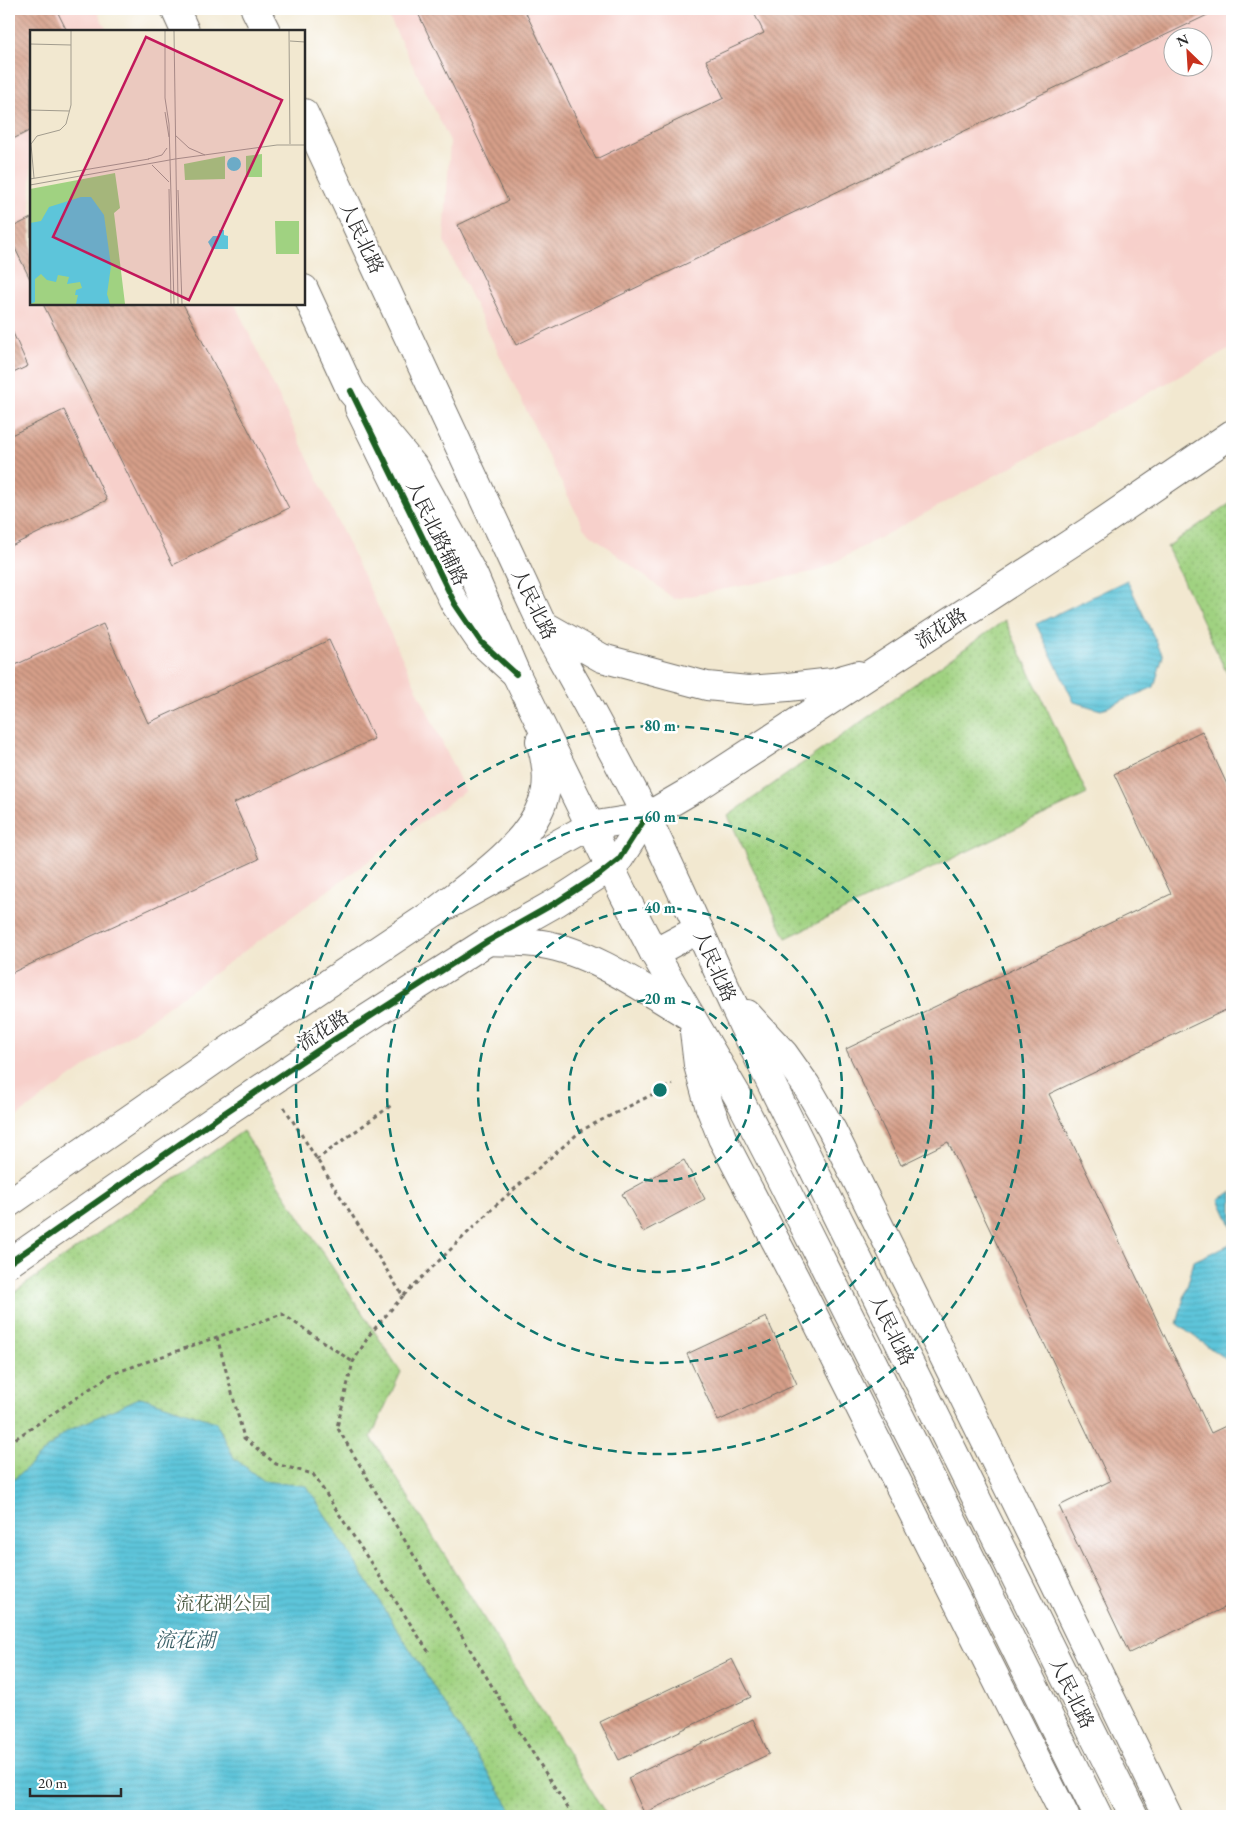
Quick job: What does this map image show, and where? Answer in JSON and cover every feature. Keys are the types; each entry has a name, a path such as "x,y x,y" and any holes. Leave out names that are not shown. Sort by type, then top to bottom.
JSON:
{"main road":[{"path":"175,9 185,30"},
{"path":"255,9 266,30"},
{"name":"人民北路","path":"305,115 542,624 646,817 728,995 943,1434 1134,1816"},
{"name":"人民北路","path":"305,291 350,391 415,468 474,576 516,674 610,867 654,953 741,1102 1098,1816"},
{"name":"流花路","path":"9,1204 236,1045 435,912 590,826 646,817 699,786 1088,532 1232,434"},
{"path":"542,624 602,658 707,686 748,690 788,687 833,682 874,671"},
{"path":"435,912 506,854 530,827 544,800 547,775 544,754 516,674"},
{"name":"流花路","path":"9,1263 270,1083 488,941 557,902 610,867 619,859 646,817"},
{"path":"654,953 699,929"},
{"path":"488,941 542,944 580,955 692,1018 698,1065 709,1105 722,1138 797,1282 1065,1816"},
{"path":"728,995 784,1054 806,1085 832,1130 1168,1816"},
{"path":"797,1282 825,1268"},
{"path":"1076,1701 1104,1685"},
{"path":"1030,1748 1057,1733"}],"path":[{"path":"270,1083 316,1160 403,1296"},
{"path":"573,1816 520,1733 337,1427 353,1362 370,1334 403,1296 495,1206 582,1130 675,1084"},
{"path":"316,1160 393,1104"},
{"path":"9,1443 112,1374 282,1314 353,1362"},
{"path":"217,1337 244,1438 276,1464 313,1474 430,1654"}],"shaded area":[{"path":"9,9 96,9 106,30 30,30 30,305 235,305 465,791 9,1122"},
{"path":"385,9 1232,9 1232,348 818,571 674,599 584,529 444,241 450,141"}],"green space":[{"path":"1232,502 1232,684 1167,547"},
{"path":"1005,620 1087,794 786,938 728,816"},
{"name":"流花湖公园","path":"243,1131 401,1372 371,1437 607,1816 9,1816 9,1296"}],"water":[{"path":"1127,580 1163,656 1154,687 1101,710 1074,702 1036,624"},
{"path":"1232,1192 1232,1227 1219,1199"},
{"path":"1232,1243 1232,1364 1177,1324 1194,1261"},
{"name":"流花湖","path":"141,1397 216,1422 234,1458 263,1481 307,1486 515,1816 9,1816 9,1484 67,1431"}],"building":[{"path":"9,9 56,9 66,30 30,30 30,130 9,141"},
{"path":"416,9 524,9 596,159 724,98 706,60 764,33 752,9 1220,9 1180,28 1164,28 1164,36 516,345 458,225 508,201"},
{"path":"30,218 30,279 9,236 9,229"},
{"path":"43,305 184,305 289,508 173,565"},
{"path":"9,324 28,366 9,375"},
{"path":"64,410 107,500 9,547 9,436"},
{"path":"103,624 148,723 329,640 374,739 234,803 259,859 9,974 9,668"},
{"path":"1202,731 1232,795 1232,1007 1049,1094 1211,1433 1232,1423 1232,1604 1129,1653 1059,1506 1110,1481 948,1142 901,1165 846,1049 1171,894 1114,774"},
{"path":"684,1160 705,1199 643,1232 622,1194"},
{"path":"766,1317 797,1384 718,1421 687,1354"},
{"path":"732,1659 751,1697 619,1760 600,1722"},
{"path":"753,1719 769,1754 644,1813 628,1778"}],"cycle path":[{"name":"人民北路辅路","path":"351,391 455,604 481,642 516,674"},
{"path":"9,1263 220,1116 335,1039 488,941 557,902 600,874 619,859 646,817"}]}
